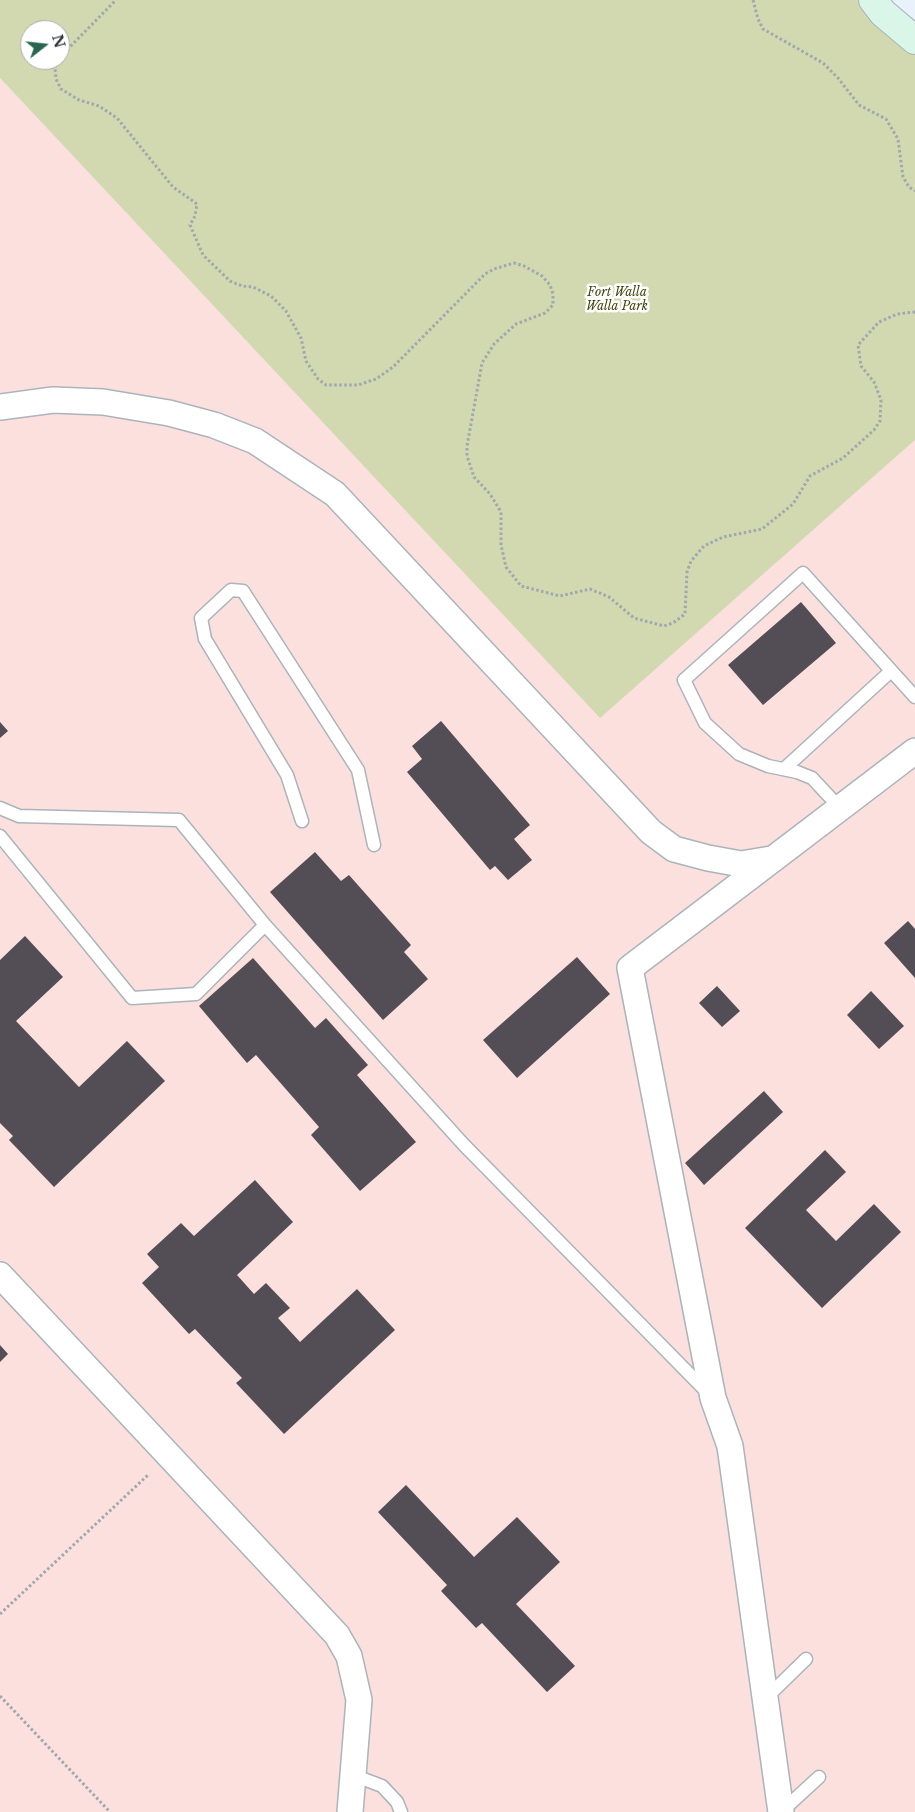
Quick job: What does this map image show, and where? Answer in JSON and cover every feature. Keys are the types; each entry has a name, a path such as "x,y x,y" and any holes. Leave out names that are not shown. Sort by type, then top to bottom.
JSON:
{"main road":[{"path":"873,0 883,12 915,40"}],"street":[{"path":"0,407 53,400 103,402 169,413 214,426 255,441 335,494 651,832 674,849 708,858 741,864 774,858"},
{"path":"781,1812 730,1446 713,1398 630,968 915,751"},
{"path":"0,1275 337,1635 349,1656 359,1700 350,1812"}],"lane":[{"path":"840,808 812,778 768,766 739,754 705,723 684,680 803,573 915,698"},
{"path":"302,821 288,775 205,639 201,618 231,590 243,590 358,770 374,845"},
{"path":"784,770 891,671"},
{"path":"0,808 19,816 179,820 265,925 464,1145 713,1398"},
{"path":"0,836 132,998 196,994 265,925"},
{"path":"765,1699 806,1659"},
{"path":"353,1775 382,1786 397,1802 401,1812"},
{"path":"781,1812 819,1777"}],"path":[{"path":"70,48 116,0"},
{"path":"753,0 763,29 823,63 859,104 886,119 898,139 904,177 909,187 915,192"},
{"path":"55,70 56,79 61,89 79,100 99,106 117,118 173,187 197,204 195,216 190,225 203,255 230,281 242,286 253,287 271,296 286,311 298,328 308,366 318,379 326,385 358,385 376,379 393,367 485,274 494,269 514,263 542,276 550,285 553,294 553,305 545,313 516,324 494,344 482,363 467,446 467,456 474,477 490,494 502,512 501,545 506,567 522,586 560,596 590,589 609,597 634,618 664,626 673,623 685,614 684,594 687,572 691,562 704,546 723,537 762,529 793,504 810,476 843,458 874,430 880,421 881,400 874,382 861,366 858,345 879,322 897,314 915,312"},
{"path":"0,1614 168,1455"},
{"path":"0,1696 110,1812"}],"shaded area":[{"path":"0,78 600,717 915,440 915,1812 0,1812"}],"green space":[{"name":"Fort Walla Walla Park","path":"0,0 873,0 915,40 915,440 600,718 0,78"}],"building":[{"path":"801,602 836,643 763,705 728,665"},
{"path":"441,721 530,825 514,839 532,860 508,880 495,866 490,870 407,772 422,759 412,746"},
{"path":"0,722 8,731 0,738"},
{"path":"315,852 341,881 349,875 411,945 404,952 428,979 383,1020 270,892"},
{"path":"908,921 915,929 915,978 884,943"},
{"path":"25,936 63,977 16,1021 79,1087 127,1041 165,1081 54,1187 9,1140 13,1136 0,1123 0,960"},
{"path":"577,957 610,994 517,1078 483,1040"},
{"path":"253,958 315,1028 326,1018 368,1065 357,1075 416,1142 360,1191 311,1135 319,1127 256,1055 247,1063 199,1006"},
{"path":"717,986 740,1011 722,1027 699,1003"},
{"path":"871,991 904,1026 879,1049 847,1015"},
{"path":"764,1091 783,1112 704,1185 685,1163"},
{"path":"825,1150 846,1172 806,1210 836,1241 874,1204 901,1232 822,1308 745,1228"},
{"path":"255,1180 293,1222 237,1275 254,1294 266,1283 290,1308 278,1318 300,1342 357,1289 395,1330 284,1434 236,1383 242,1378 195,1329 189,1334 142,1283 159,1267 147,1254 181,1223 194,1236"},
{"path":"0,1345 8,1354 0,1362"},
{"path":"406,1485 474,1557 517,1517 560,1562 516,1604 575,1666 547,1692 482,1623 476,1628 441,1591 447,1585 378,1512"}]}
